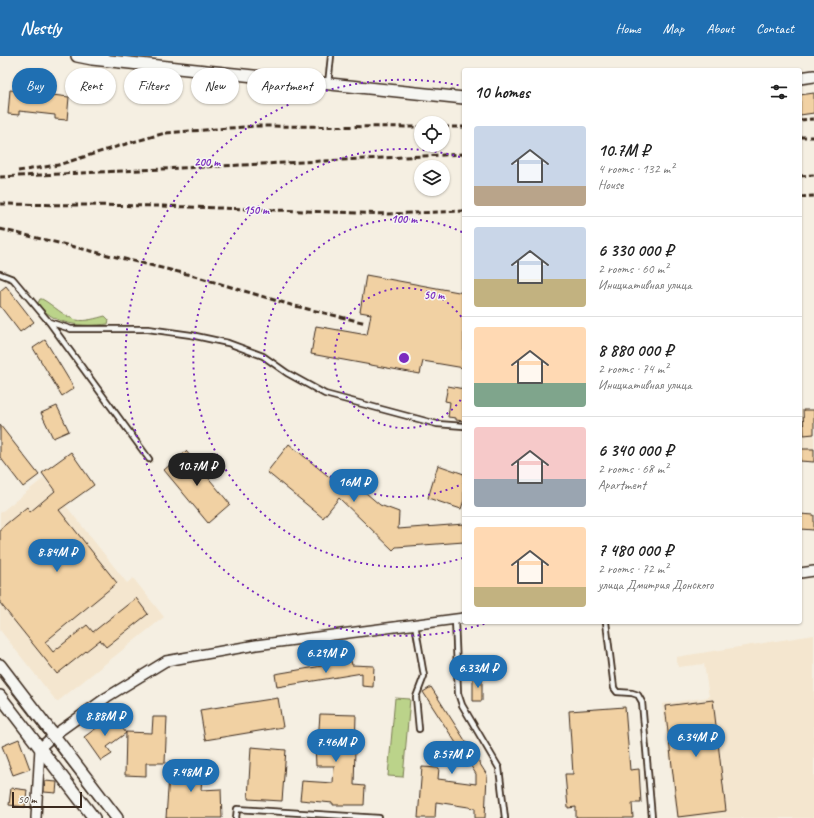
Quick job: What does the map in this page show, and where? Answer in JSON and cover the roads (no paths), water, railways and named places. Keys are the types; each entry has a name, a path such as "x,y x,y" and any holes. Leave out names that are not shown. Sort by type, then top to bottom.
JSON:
{"street":[{"path":"77,56 100,60 328,85 462,98"},
{"path":"802,78 814,76"},
{"path":"802,573 814,571"},
{"path":"36,818 40,748 54,735 107,697 166,661 256,645 459,618"},
{"path":"0,664 118,818"},
{"path":"0,696 94,818"}],"lane":[{"path":"328,85 331,56"},
{"path":"0,274 13,279 50,322 149,459"},
{"path":"50,322 71,329 148,329 191,335 228,343 263,356 287,373 326,394 437,424 462,426"},
{"path":"459,618 458,693 462,705 499,768 505,818"},
{"path":"415,624 424,676 416,697 419,729"},
{"path":"606,624 614,688 617,692 638,695 642,702 652,818"},
{"path":"236,818 237,809 379,818"}],"tram line":[{"path":"0,677 109,818"}],"railway":[{"path":"802,120 814,119"},
{"path":"18,171 58,165 165,133 256,126 414,127"},
{"path":"450,127 462,127"},
{"path":"802,137 814,137"},
{"path":"0,177 462,154"},
{"path":"802,176 814,175"},
{"path":"802,197 814,196"},
{"path":"0,204 162,206 388,214 462,211"},
{"path":"0,229 191,275 291,305 366,323"}]}
